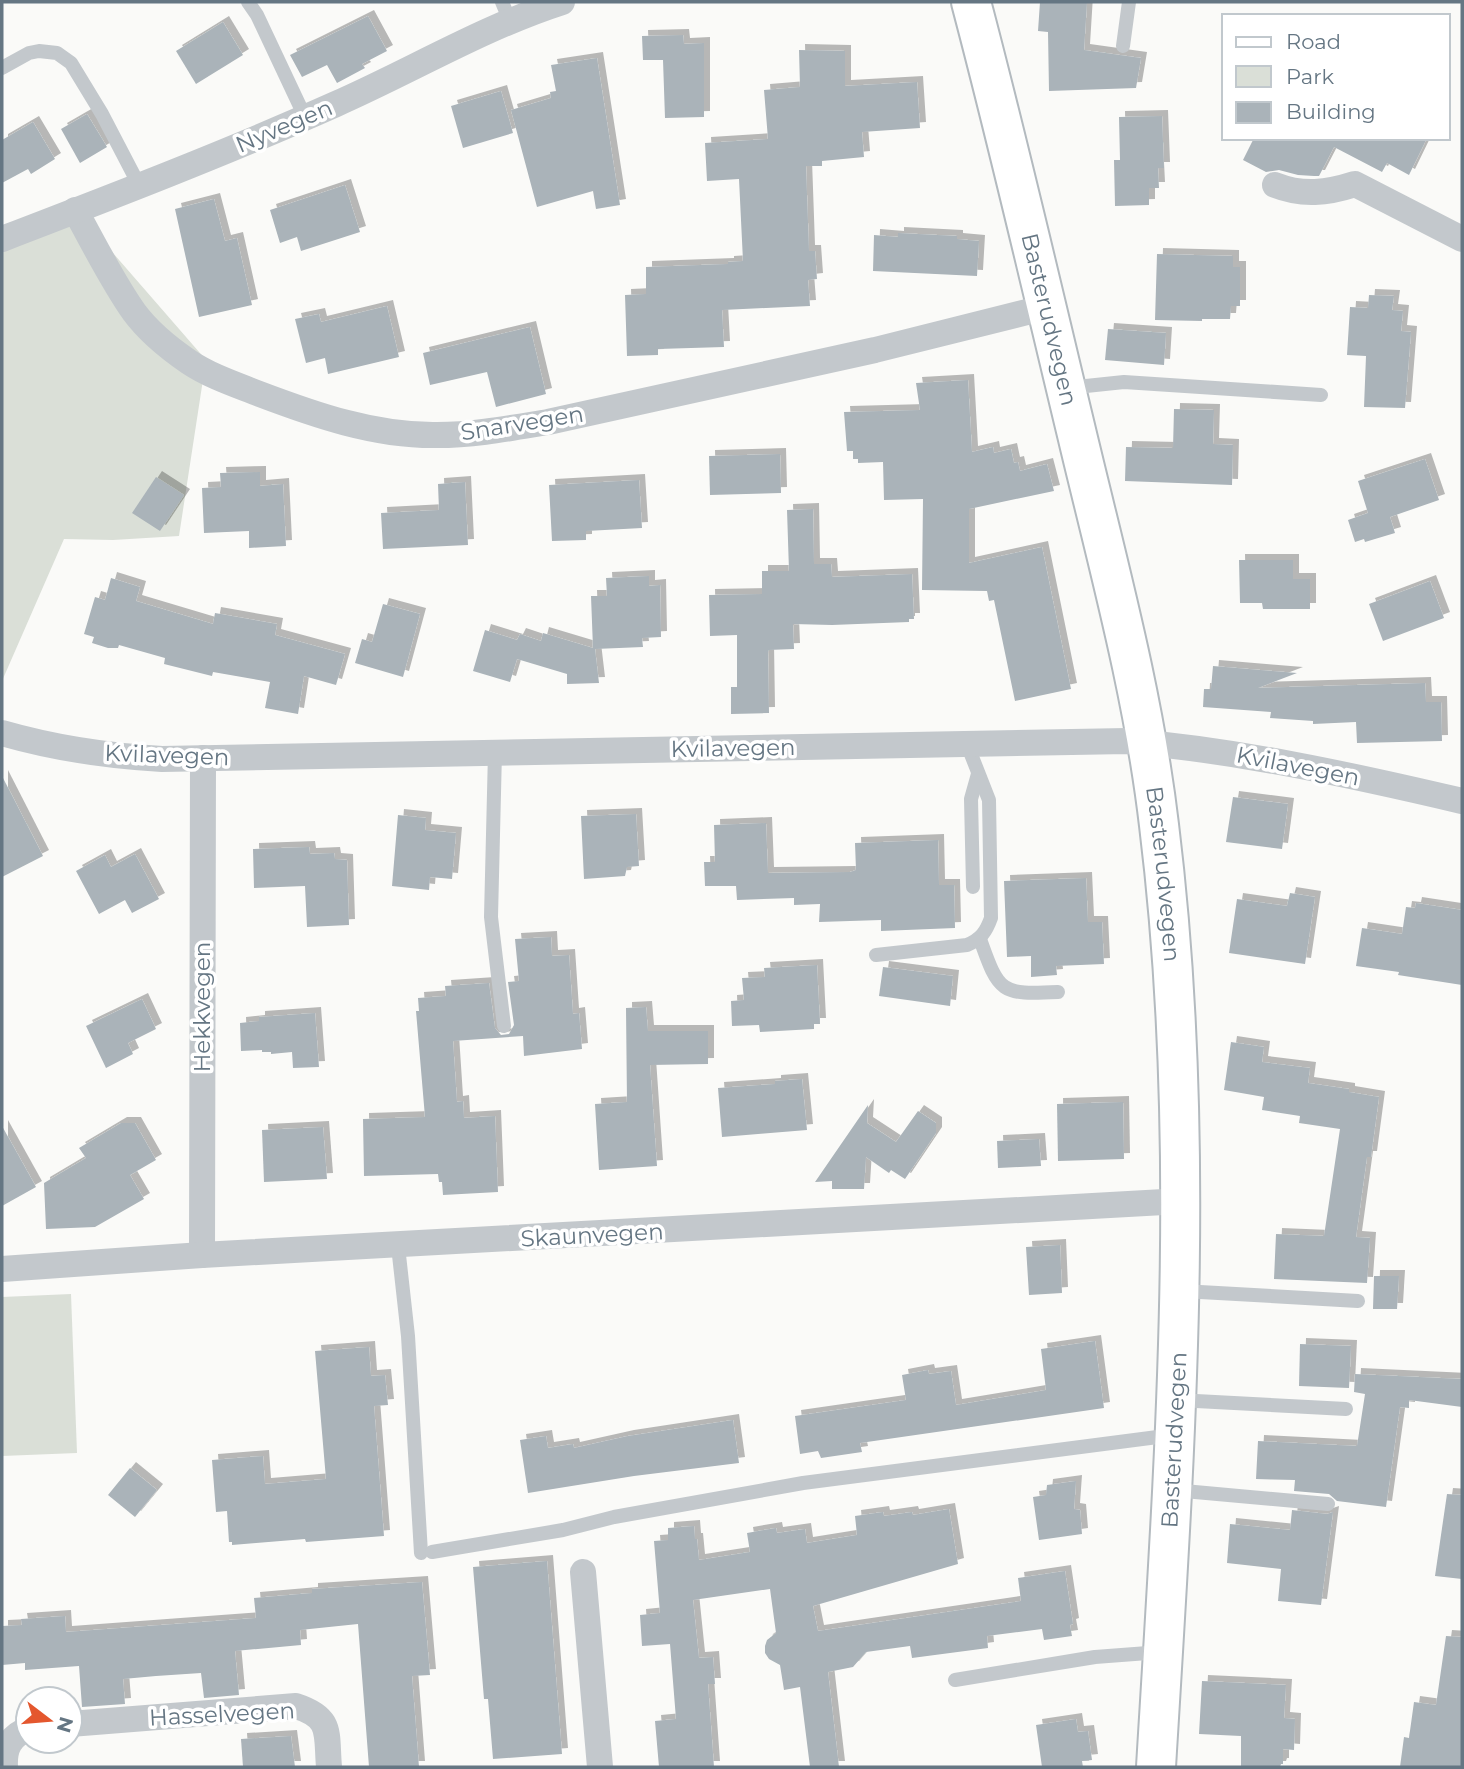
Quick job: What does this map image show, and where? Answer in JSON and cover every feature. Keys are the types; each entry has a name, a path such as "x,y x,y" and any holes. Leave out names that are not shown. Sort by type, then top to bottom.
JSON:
{"main road":[{"name":"Basterudvegen","path":"971,2 1109,567 1147,743 1159,824 1174,972 1182,1201 1181,1291 1156,1767"}],"street":[{"name":"Nyvegen","path":"2,239 305,117 402,74 506,11 562,2"},
{"path":"1275,185 1291,191 1312,193 1337,190 1355,184 1462,239"},
{"name":"Snarvegen","path":"75,211 135,313 160,339 189,362 226,381 298,408 369,428 402,433 437,435 494,432 548,422 887,347 1047,307"},
{"name":"Kvilavegen","path":"2,733 39,743 118,756 162,759 1103,741 1147,743 1199,748 1317,768 1462,801"},
{"name":"Hekkvegen","path":"202,1255 203,758"},
{"name":"Skaunvegen","path":"2,1269 202,1255 1182,1201"},
{"path":"583,1572 600,1767"},
{"name":"Hasselvegen","path":"84,1723 296,1706 313,1711 326,1724 329,1767"},
{"path":"5,1767 5,1749 14,1735"}],"lane":[{"path":"248,2 257,15 305,117"},
{"path":"1123,47 1129,2"},
{"path":"2,68 29,53 39,51 57,53 71,63 102,114 139,185"},
{"path":"1066,388 1124,382 1321,396"},
{"path":"876,955 967,945 980,939 991,918 989,800 967,744"},
{"path":"495,752 491,917 503,1026"},
{"path":"974,887 971,799 978,774"},
{"path":"980,939 989,966 1008,990 1058,992"},
{"path":"398,1246 426,1552 563,1530 614,1517 1175,1417 1346,1409"},
{"path":"1181,1291 1358,1301"},
{"path":"1171,1490 1328,1504"},
{"path":"955,1680 1095,1657 1162,1651"}],"green space":[{"path":"84,212 93,230 206,360 179,536 113,540 64,539 2,681 2,237"},
{"path":"71,1294 77,1453 2,1456 2,1297"}],"building":[{"path":"1040,2 1087,2 1084,50 1141,58 1136,88 1049,91 1048,32 1038,31"},
{"path":"368,16 387,51 362,64 365,68 337,83 327,65 302,77 290,55"},
{"path":"223,22 243,55 196,84 176,51"},
{"path":"683,35 684,44 704,43 704,117 665,118 663,60 643,60 642,36"},
{"path":"799,50 845,51 845,86 917,82 920,128 862,132 864,157 822,161 822,166 806,166 809,251 815,251 817,279 808,280 810,306 722,310 724,347 658,349 658,355 627,356 625,295 646,294 646,267 743,261 739,179 707,181 705,143 768,139 764,90 800,87"},
{"path":"597,58 620,205 596,209 593,191 537,207 511,110 551,98 550,92 556,91 551,65"},
{"path":"501,91 513,133 463,148 451,106"},
{"path":"87,114 107,147 80,163 61,129"},
{"path":"1162,116 1164,168 1158,168 1159,188 1149,188 1149,205 1115,206 1114,160 1120,160 1119,117"},
{"path":"33,122 55,159 31,174 28,169 2,183 2,140"},
{"path":"1253,140 1426,140 1409,175 1387,163 1382,172 1334,147 1319,176 1298,175 1279,170 1266,172 1243,160"},
{"path":"345,185 360,232 301,251 297,237 280,243 270,210"},
{"path":"214,199 225,241 237,238 252,305 199,317 175,209"},
{"path":"898,233 957,236 957,239 979,241 977,276 873,271 874,235 898,237"},
{"path":"1157,254 1233,256 1233,267 1240,267 1240,306 1231,306 1230,319 1155,320"},
{"path":"1369,295 1394,296 1392,310 1403,311 1401,331 1411,332 1405,408 1364,407 1366,356 1347,355 1350,307 1368,308"},
{"path":"387,306 399,357 328,374 325,358 306,363 295,319 319,314 321,322"},
{"path":"530,327 546,394 496,407 487,372 430,385 423,353"},
{"path":"1108,329 1166,333 1164,365 1105,360"},
{"path":"968,380 972,452 993,447 994,453 1011,449 1014,463 1018,462 1020,471 1047,464 1054,491 969,509 969,563 1042,547 1071,689 1015,701 994,600 989,601 987,591 922,590 923,499 884,500 883,462 858,463 858,459 853,459 853,451 847,451 844,412 920,410 916,383"},
{"path":"1174,409 1214,410 1213,444 1233,445 1232,485 1125,481 1126,447 1173,448"},
{"path":"780,454 781,493 710,495 709,456"},
{"path":"1425,459 1439,500 1390,517 1395,533 1365,542 1364,539 1355,542 1348,520 1368,513 1358,481"},
{"path":"260,472 260,486 283,484 286,546 249,548 249,531 204,533 202,488 221,487 220,473"},
{"path":"156,477 184,495 160,531 132,513"},
{"path":"639,480 642,528 586,531 586,540 552,541 549,485"},
{"path":"465,482 468,545 383,549 381,513 439,510 438,484"},
{"path":"813,509 814,564 831,564 832,577 912,574 914,619 909,619 909,622 793,624 794,649 768,650 769,713 731,714 731,687 737,687 737,635 710,636 709,595 762,594 762,571 789,571 787,510"},
{"path":"1239,560 1293,560 1293,579 1310,579 1310,609 1263,609 1262,603 1240,603"},
{"path":"649,576 649,586 660,585 661,637 642,638 643,647 595,649 599,683 567,684 567,674 517,659 510,682 473,671 485,630 517,640 520,634 541,641 543,633 593,648 591,596 607,596 606,578"},
{"path":"111,578 140,587 136,601 213,624 215,613 277,624 275,635 345,654 336,685 304,676 298,714 265,708 270,682 213,672 212,676 164,664 165,658 119,645 118,648 108,648 92,643 94,637 84,634 95,597 105,600"},
{"path":"1430,581 1444,618 1383,641 1369,604"},
{"path":"383,604 420,614 403,677 355,663 362,639 372,642"},
{"path":"1213,666 1297,673 1258,688 1425,683 1426,702 1441,702 1442,741 1357,743 1356,722 1313,724 1313,721 1270,718 1271,712 1203,707 1204,689 1211,689"},
{"path":"2,776 43,856 2,877"},
{"path":"1233,797 1288,804 1282,849 1226,842"},
{"path":"636,814 639,866 627,867 625,876 584,879 581,816"},
{"path":"398,815 426,818 425,830 456,833 452,879 430,877 429,890 392,886"},
{"path":"766,823 768,873 850,872 856,870 855,843 938,840 939,885 954,885 955,928 881,931 881,920 819,922 820,904 794,905 794,898 737,900 736,886 705,886 704,862 715,862 714,825"},
{"path":"309,847 310,854 334,853 335,859 347,860 349,925 307,927 305,886 254,888 253,849"},
{"path":"135,854 159,899 132,913 125,900 99,914 76,871 105,855 111,867"},
{"path":"1086,878 1088,922 1102,922 1104,964 1056,966 1057,975 1031,977 1031,956 1007,957 1004,881"},
{"path":"1290,893 1315,897 1305,964 1229,953 1237,899 1287,906"},
{"path":"1416,903 1462,910 1462,985 1356,966 1362,928 1402,934 1406,907 1415,908"},
{"path":"551,937 552,956 569,955 573,1014 579,1013 582,1049 524,1056 523,1036 453,1041 457,1102 463,1101 464,1118 495,1116 498,1192 443,1195 438,1174 364,1176 363,1119 425,1117 416,1011 419,1011 418,998 446,996 445,986 489,983 495,1028 501,1035 509,1034 514,1025 508,982 519,981 515,939"},
{"path":"817,965 820,1024 814,1024 814,1029 760,1032 759,1025 732,1026 731,1001 744,1000 742,978 765,977 764,968"},
{"path":"883,967 953,976 950,1006 879,996"},
{"path":"142,999 156,1029 128,1043 133,1054 106,1068 86,1026"},
{"path":"646,1007 648,1031 708,1031 708,1064 650,1065 657,1166 599,1170 595,1104 627,1102 626,1008"},
{"path":"315,1013 319,1067 293,1068 292,1052 271,1054 262,1050 241,1051 240,1023 259,1021 259,1017"},
{"path":"1231,1042 1264,1047 1262,1062 1310,1068 1308,1083 1379,1097 1371,1157 1367,1157 1356,1237 1370,1238 1367,1283 1274,1279 1276,1234 1324,1236 1340,1129 1299,1123 1300,1116 1262,1110 1264,1097 1224,1090"},
{"path":"802,1079 807,1130 722,1137 718,1088"},
{"path":"1123,1102 1124,1159 1058,1161 1057,1104"},
{"path":"868,1105 867,1123 896,1142 918,1111 936,1123 936,1133 905,1179 891,1170 889,1173 866,1157 864,1189 832,1189 832,1181 815,1182"},
{"path":"121,1123 135,1123 156,1160 130,1175 144,1199 95,1227 46,1229 44,1183 86,1158 79,1148"},
{"path":"2,1126 36,1187 2,1206"},
{"path":"323,1127 327,1179 264,1182 262,1130"},
{"path":"1039,1139 1041,1166 998,1168 997,1141"},
{"path":"1060,1245 1062,1293 1029,1295 1026,1247"},
{"path":"1374,1276 1399,1276 1397,1309 1373,1309"},
{"path":"1095,1341 1104,1408 860,1443 862,1452 821,1458 818,1451 800,1454 795,1416 906,1400 902,1375 928,1370 929,1374 951,1371 956,1405 1046,1390 1041,1349"},
{"path":"1300,1344 1351,1346 1349,1388 1299,1386"},
{"path":"369,1347 371,1376 385,1375 388,1405 374,1406 384,1536 232,1545 232,1542 229,1542 227,1511 216,1512 212,1460 263,1456 265,1484 326,1479 315,1351"},
{"path":"1355,1374 1462,1379 1462,1407 1409,1400 1409,1408 1400,1407 1386,1507 1337,1501 1329,1494 1294,1491 1295,1480 1256,1479 1258,1441 1357,1446 1365,1394 1354,1392"},
{"path":"733,1420 739,1463 528,1493 520,1440 546,1436 548,1448 573,1444 574,1448 628,1436"},
{"path":"130,1468 157,1490 135,1517 108,1495"},
{"path":"1076,1481 1074,1509 1080,1510 1082,1534 1039,1540 1033,1497 1046,1495 1047,1485"},
{"path":"1447,1494 1462,1495 1462,1579 1435,1576"},
{"path":"949,1509 958,1564 813,1606 818,1631 1021,1601 1018,1578 1065,1571 1073,1624 1070,1625 1072,1636 1044,1640 1042,1629 987,1636 988,1648 912,1658 910,1646 866,1652 853,1667 828,1672 839,1767 810,1767 800,1687 784,1690 780,1665 769,1659 765,1653 767,1640 776,1633 770,1589 693,1600 699,1658 713,1657 715,1684 708,1684 714,1767 659,1767 655,1721 676,1719 670,1644 642,1646 640,1615 660,1613 654,1541 668,1540 668,1528 694,1526 699,1560 750,1552 747,1533 776,1528 777,1533 805,1529 807,1543 857,1535 855,1516 883,1512 884,1516 912,1512 913,1515"},
{"path":"1292,1510 1327,1514 1333,1512 1321,1605 1278,1601 1281,1569 1227,1563 1230,1524 1290,1530"},
{"path":"547,1561 562,1754 493,1759 488,1699 484,1699 473,1567"},
{"path":"422,1582 430,1675 412,1676 419,1767 369,1767 358,1624 300,1630 301,1645 235,1651 239,1695 204,1698 201,1673 156,1676 123,1679 125,1704 84,1707 84,1685 80,1685 79,1666 25,1670 25,1663 2,1665 2,1626 22,1625 21,1619 65,1616 66,1632 256,1618 254,1598 312,1593 312,1589"},
{"path":"1446,1636 1462,1637 1462,1767 1400,1767 1404,1737 1409,1738 1414,1702 1436,1705"},
{"path":"1202,1681 1286,1685 1284,1718 1295,1719 1294,1750 1283,1749 1283,1764 1280,1767 1241,1767 1241,1736 1199,1734"},
{"path":"1076,1719 1078,1732 1088,1731 1092,1760 1082,1761 1083,1767 1042,1767 1036,1725"},
{"path":"291,1736 295,1767 243,1767 241,1739"}]}
